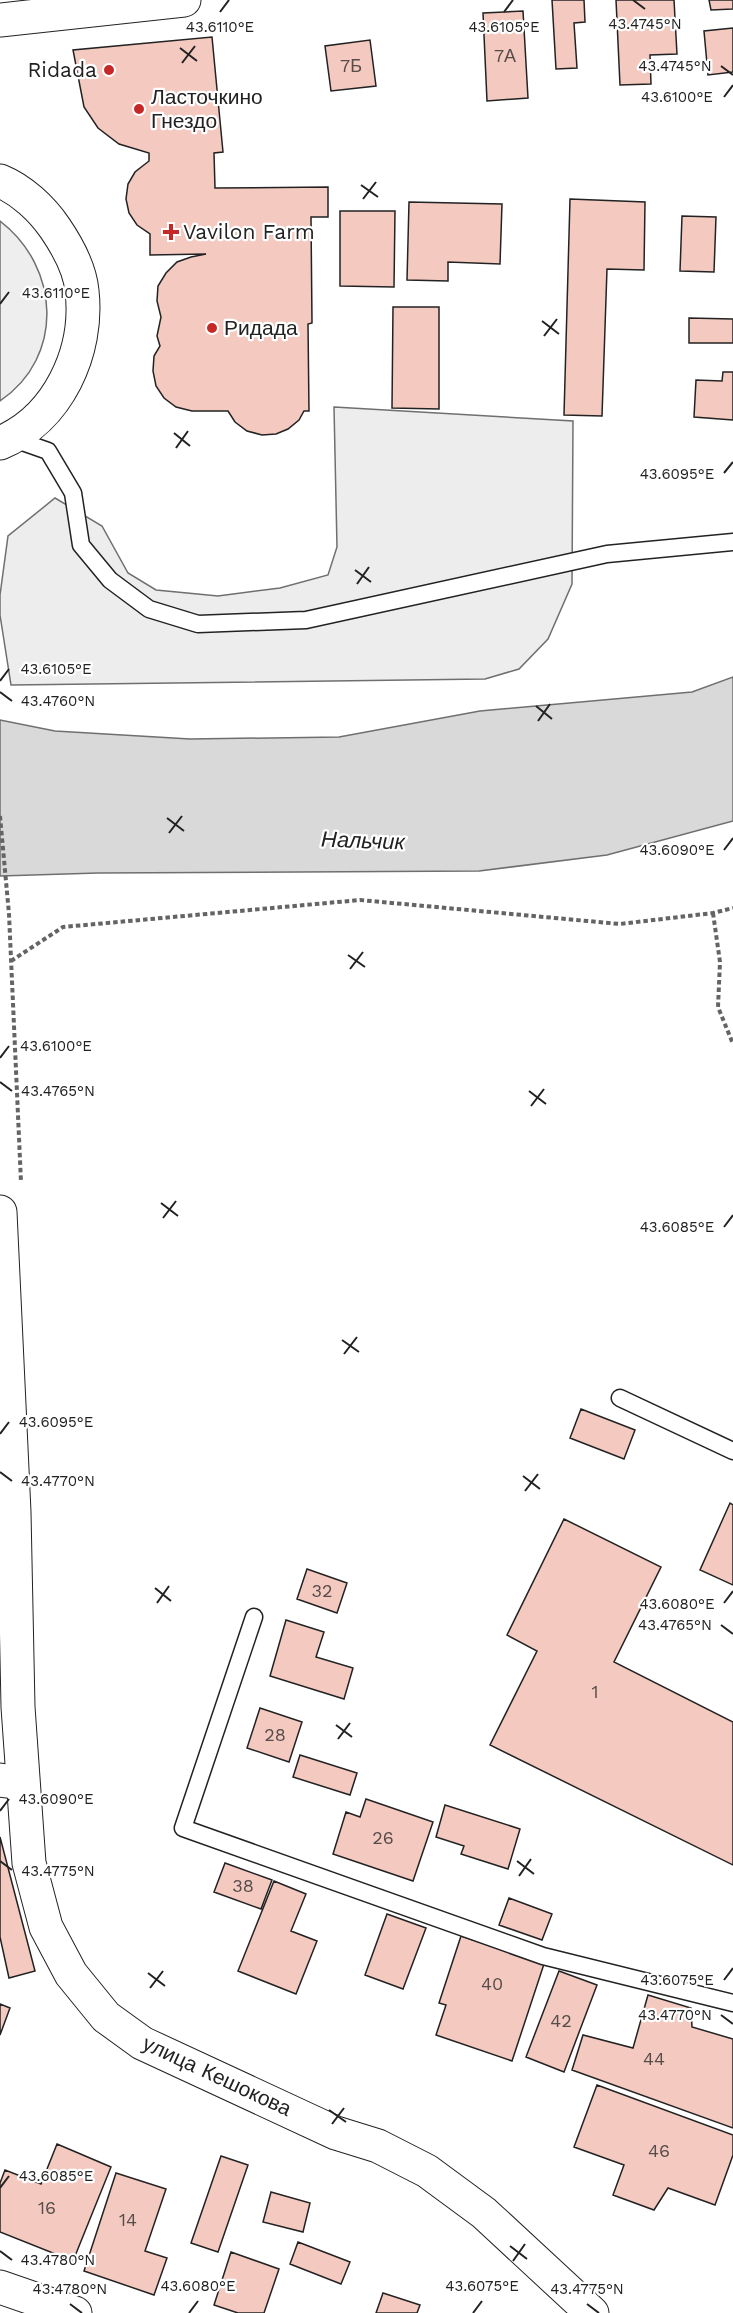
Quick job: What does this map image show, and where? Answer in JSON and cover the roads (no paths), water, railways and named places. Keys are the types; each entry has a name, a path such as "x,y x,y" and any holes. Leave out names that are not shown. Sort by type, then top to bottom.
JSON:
{"main road":[{"path":"0,20 184,0"},
{"path":"0,182 10,185 44,212 69,249 82,290 82,334 70,375 45,411 4,446"},
{"name":"улица Кешокова","path":"0,1212 14,1512 11,1782 28,1863 46,1927 71,1974 106,2017 142,2043 336,2133 378,2146 427,2171 484,2213 592,2313"},
{"path":"0,2287 64,2311"}],"lane":[{"path":"4,446 48,451 73,493 81,545 110,580 149,609 198,624 306,620 608,554 733,542"},
{"path":"620,1398 733,1451"},
{"path":"254,1617 183,1828 543,1956 733,2003"}],"water":[{"name":"Нальчик","path":"733,677 733,821 607,855 479,871 98,873 0,876 0,720 55,731 190,739 339,737 480,711 692,692"}],"place":[{"name":"Ridada","path":"109,70"},
{"name":"Ласточкино Гнездо","path":"139,109"},
{"name":"Vavilon Farm","path":"171,232"},
{"name":"Ридада","path":"212,328"}]}
